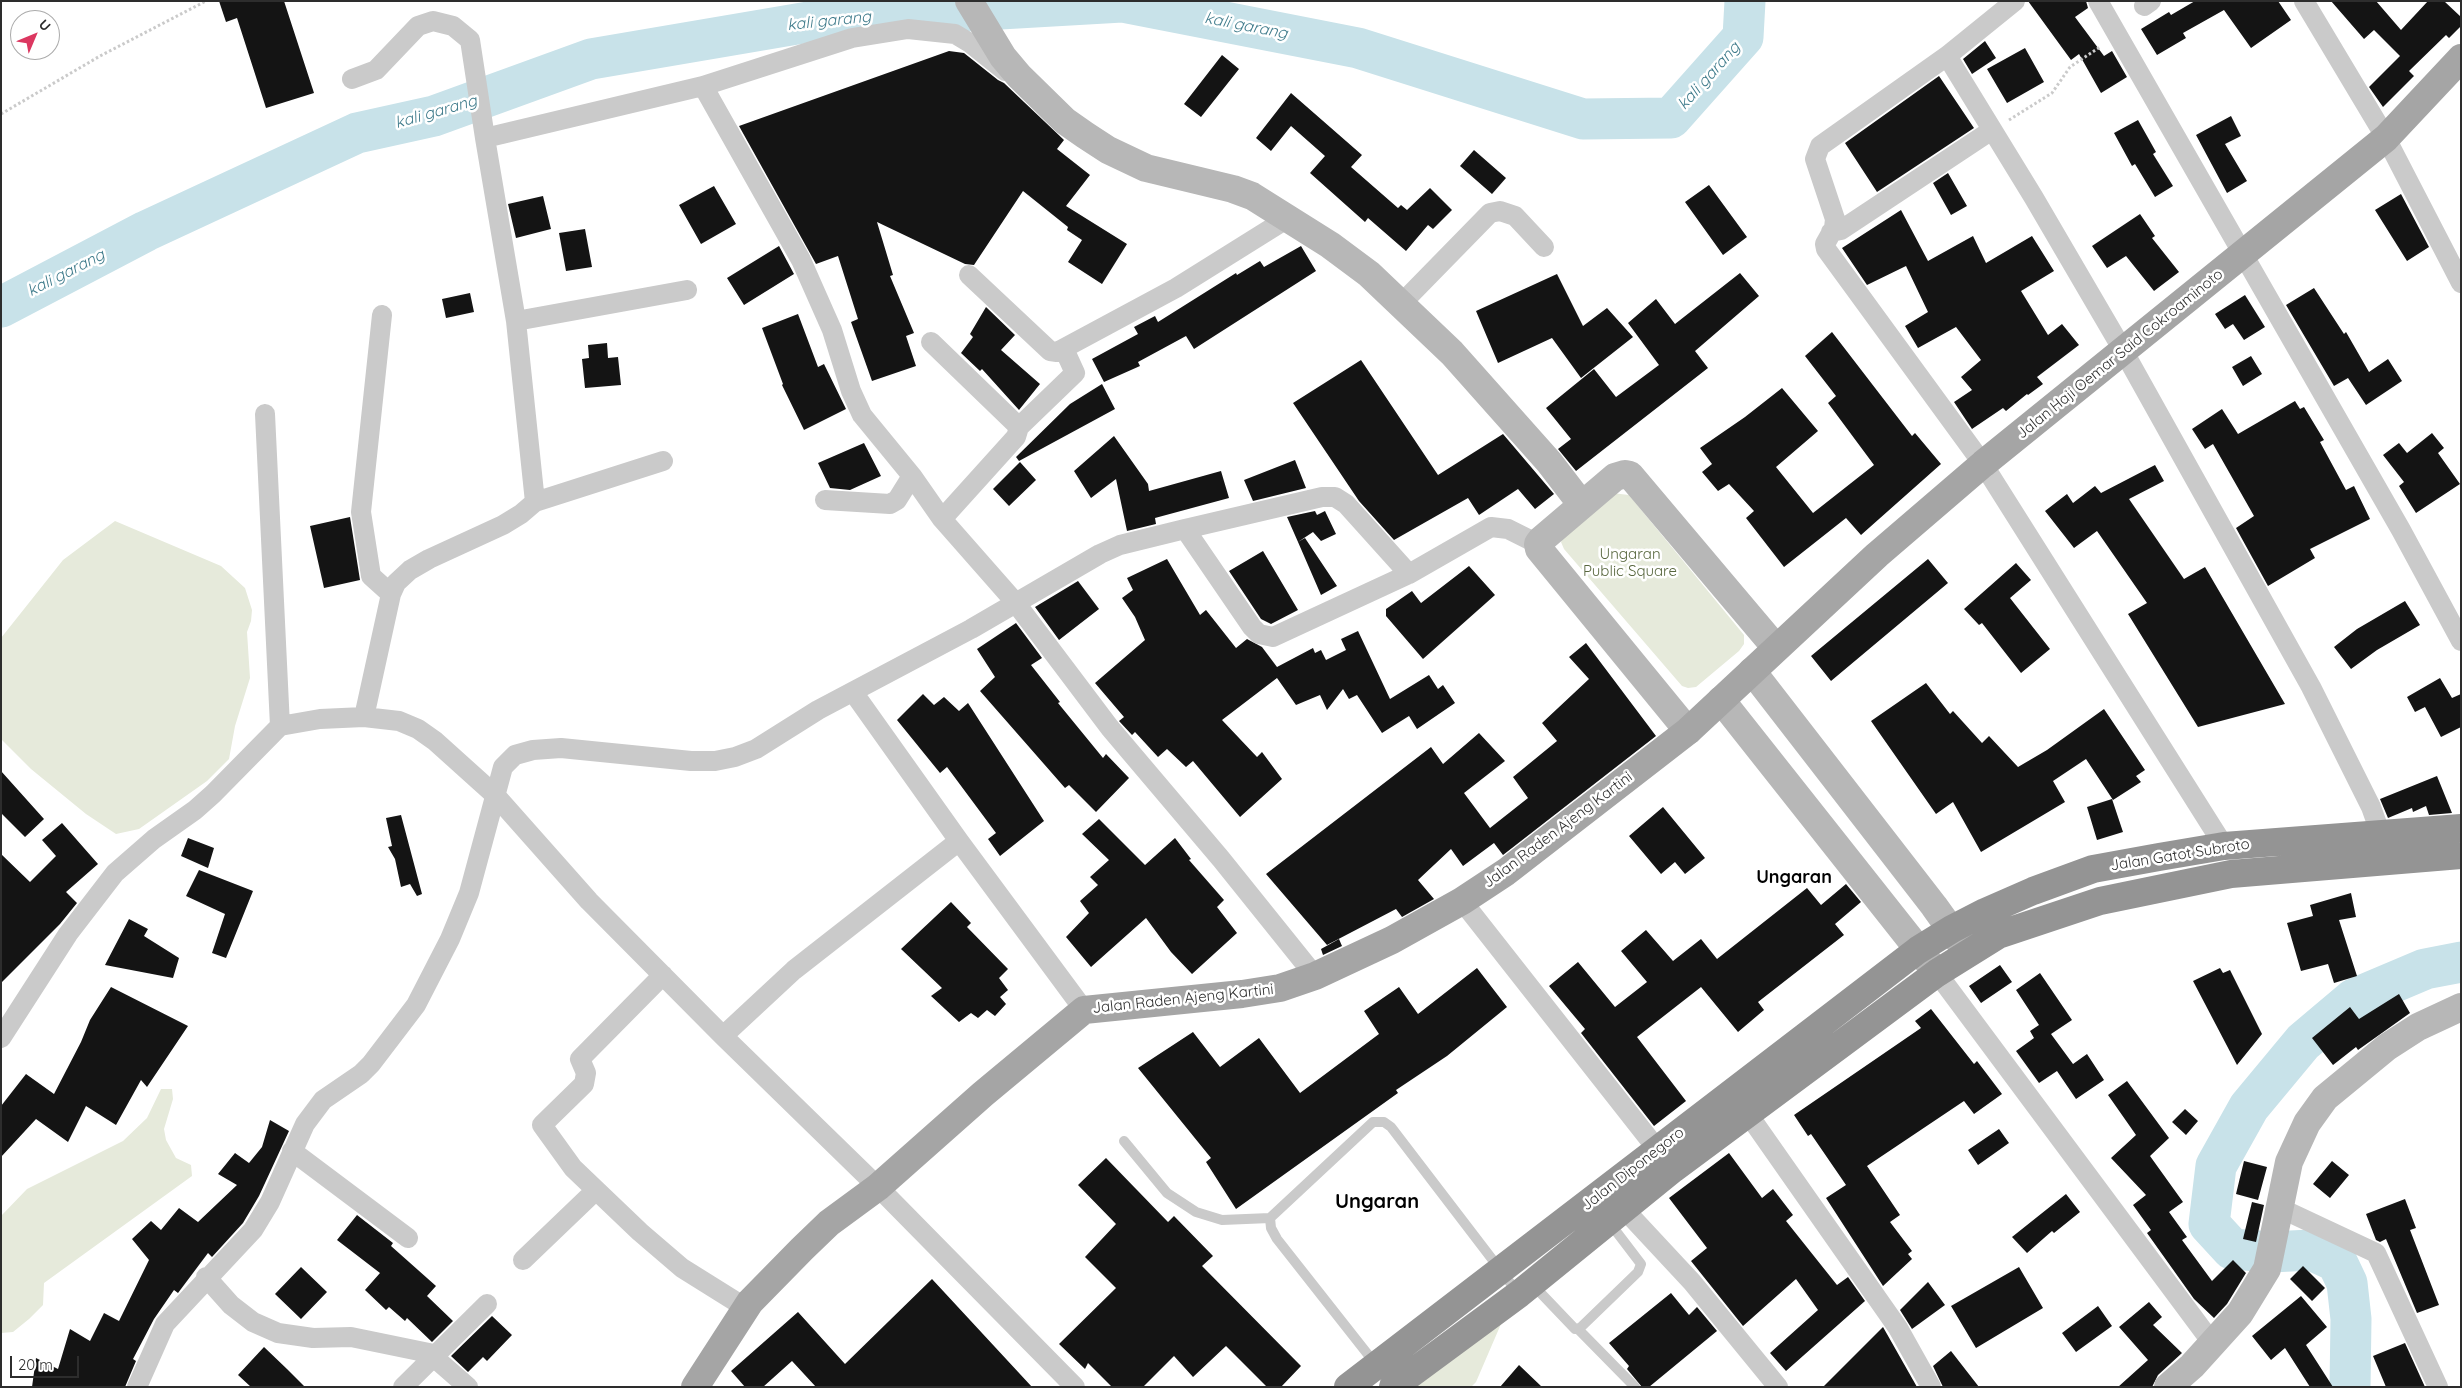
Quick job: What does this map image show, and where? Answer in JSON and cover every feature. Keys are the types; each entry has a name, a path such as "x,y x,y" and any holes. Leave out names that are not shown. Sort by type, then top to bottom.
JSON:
{"highway":[{"name":"Jalan Gatot Subroto","path":"1918,950 1952,928 2033,890 2093,869 2224,846 2461,828"},
{"name":"Jalan Gatot Subroto","path":"1936,973 1967,952 1998,935 2039,920 2141,891 2231,874 2461,855"},
{"name":"Jalan Diponegoro","path":"1387,1380 1500,1270 1918,950"},
{"name":"Jalan Diponegoro","path":"1348,1387 1387,1380 1525,1289 1673,1169 1936,973"}],"main road":[{"name":"Jalan Haji Oemar Said Cokroaminoto","path":"1776,648 1877,555 1983,464 2124,352 2386,138 2461,58"},
{"name":"Jalan Raden Ajeng Kartini","path":"695,1387 746,1308 775,1275 822,1230 878,1187 983,1094 1084,1010 1242,994 1280,988 1315,976 1392,940 1462,901 1506,872 1688,731 1776,648"}],"street":[{"path":"969,1 1003,57 1044,102"},
{"path":"2015,1 1946,56 1820,146 1815,159 1835,219 1831,232 1826,239 1826,249 1983,464 2224,846"},
{"path":"2098,1 2401,530 2461,642"},
{"path":"2304,1 2386,138 2461,283"},
{"path":"352,79 376,70 418,26 433,21 453,26 470,40 516,321 535,502"},
{"path":"484,129 703,86 852,38 908,28 955,34 970,43 1085,135 1139,165 1169,175 1233,189 1252,196 1288,218 1369,274 1452,353 1549,462 1582,505"},
{"path":"1946,56 2124,352 2311,687 2371,807 2381,835"},
{"path":"703,86 800,260 832,330 850,392 862,416 912,476 942,518 1015,602 1110,728 1272,920 1315,976"},
{"path":"1831,232 1848,225 1992,130"},
{"path":"1401,304 1490,213 1500,211 1514,216 1544,247"},
{"path":"968,275 1050,351 1064,349 1176,288 1288,218"},
{"path":"516,321 687,290"},
{"path":"382,315 361,512 371,576 391,594"},
{"path":"931,342 1019,427"},
{"path":"942,518 1016,437 1019,427 1075,373 1064,349"},
{"path":"266,414 280,726"},
{"path":"364,717 391,594 396,583 410,570 503,525 521,514 535,502 663,461"},
{"path":"1538,544 1615,477 1625,474 1634,478 1776,648"},
{"path":"825,500 890,504 897,500 912,476"},
{"path":"137,1387 164,1324 206,1277 253,1230 270,1202 305,1124 323,1100 361,1074 371,1064 416,1005 450,939 469,893 503,767 515,755 533,750 561,748 691,761 722,760 756,749 818,710 1120,545 1322,496 1334,497 1346,504 1409,574"},
{"path":"1184,529 1252,627 1259,634 1272,637 1409,574 1492,527 1508,529 1538,544 1539,549 1688,731"},
{"path":"1752,671 1952,928 1967,952"},
{"path":"853,692 959,841 1084,1010"},
{"path":"1721,700 1828,833 1936,973 2213,1344"},
{"path":"4,1026 68,934 116,873 154,839 207,799 280,726 320,720 364,717 399,721 418,729 495,795 583,894 662,975 722,1036 878,1187 1074,1387"},
{"path":"1828,833 1859,807"},
{"path":"722,1036 794,970 959,841"},
{"path":"1462,901 1657,1149"},
{"path":"662,975 580,1058 586,1073 584,1084 542,1124 573,1168 595,1191 682,1268 746,1308"},
{"path":"2168,1387 2213,1344 2240,1313 2267,1269 2289,1162 2307,1123 2325,1098 2387,1047 2418,1027 2461,1007"},
{"path":"1748,1114 1898,1328 1931,1387"},
{"path":"292,1151 408,1238"},
{"path":"523,1260 595,1191"},
{"path":"1616,1215 1697,1289 1778,1387"},
{"path":"2278,1217 2376,1253 2438,1387"},
{"path":"206,1277 231,1305 253,1322 278,1333 313,1338 351,1337 404,1347 434,1356 468,1387"},
{"path":"403,1387 487,1304"}],"lane":[{"path":"1124,1141 1167,1193 1196,1212 1222,1220 1270,1218 1374,1122 1384,1122 1391,1127 1500,1270 1578,1329 1635,1387"},
{"path":"1578,1329 1638,1272 1641,1264 1616,1215"},
{"path":"1270,1218 1271,1228 1277,1239 1387,1380"}],"path":[{"path":"1,114 100,56 206,1"},
{"path":"1992,130 2052,93 2070,67 2118,38"}],"green space":[{"name":"Ungaran Public Square","path":"1612,493 1629,495 1744,635 1744,644 1739,651 1696,687 1688,688 1682,686 1564,549 1561,542 1565,535"},
{"path":"115,521 221,566 245,588 252,610 247,632 250,678 235,726 229,759 207,781 139,829 116,834 86,814 31,769 1,739 1,638 63,560"},
{"path":"161,1089 172,1089 173,1099 164,1129 166,1140 176,1158 191,1165 192,1176 44,1283 43,1305 13,1332 1,1333 1,1216 27,1189 123,1141 147,1118"},
{"path":"1504,1317 1476,1382 1471,1387 1413,1387"}],"building":[{"path":"219,1 284,1 314,93 266,108 237,18 226,22"},
{"path":"2028,1 2086,1 2088,8 2075,17 2104,56 2112,51 2127,77 2101,93 2079,54 2071,60"},
{"path":"2195,1 2278,1 2291,20 2251,48 2224,10 2183,33 2186,38 2157,55 2141,29 2169,12 2171,15"},
{"path":"2331,1 2376,1 2401,30 2428,1 2444,1 2461,17 2461,26 2449,38 2446,35 2409,71 2414,76 2383,107 2369,87 2400,56 2374,30 2364,39"},
{"path":"1985,41 1996,58 1972,74 1963,59"},
{"path":"2025,48 2044,82 2007,103 1987,69"},
{"path":"949,51 964,53 1004,83 1064,140 1057,149 1090,175 1066,206 1127,244 1102,284 1068,262 1082,240 1067,230 1068,227 1023,191 974,265 965,264 877,222 893,275 890,276 914,333 906,336 916,366 872,381 851,322 858,319 838,256 816,264 739,126"},
{"path":"1222,55 1239,69 1201,117 1184,104"},
{"path":"1939,76 1974,128 1877,192 1845,143"},
{"path":"1291,93 1362,155 1351,167 1398,208 1401,205 1407,210 1430,188 1452,210 1433,229 1428,225 1406,251 1368,218 1365,222 1310,173 1325,156 1291,126 1271,151 1256,138"},
{"path":"2231,116 2241,136 2225,144 2247,181 2227,193 2196,135"},
{"path":"2138,120 2156,152 2153,154 2173,186 2155,197 2135,164 2132,166 2114,133"},
{"path":"1474,150 1506,178 1492,194 1460,166"},
{"path":"1948,173 1967,206 1951,215 1933,183"},
{"path":"1709,185 1747,237 1723,255 1685,202"},
{"path":"714,186 736,224 701,244 679,205"},
{"path":"2401,194 2429,247 2407,261 2375,210"},
{"path":"543,196 551,229 516,238 508,204"},
{"path":"1901,210 1928,261 1973,236 1986,263 2032,236 2054,271 2021,291 2048,335 2062,324 2079,345 2037,377 2043,384 2006,411 2003,408 1972,429 1954,402 1972,390 1961,377 1981,360 1956,327 1918,348 1905,326 1928,312 1906,266 1867,285 1842,248"},
{"path":"2140,214 2155,236 2152,238 2179,272 2154,291 2126,256 2107,268 2092,246"},
{"path":"585,229 592,267 566,271 559,233"},
{"path":"779,246 794,274 744,305 727,278"},
{"path":"1301,246 1316,271 1194,349 1186,336 1138,362 1140,366 1104,382 1092,359 1138,334 1134,327 1155,316 1158,322 1236,273 1237,275 1260,261 1264,267"},
{"path":"1740,273 1759,296 1695,351 1708,368 1576,471 1558,449 1571,439 1546,408 1594,369 1616,397 1659,365 1628,323 1656,299 1675,324"},
{"path":"1557,274 1583,326 1607,308 1633,337 1581,378 1552,338 1498,363 1476,311"},
{"path":"2314,288 2344,334 2346,332 2369,372 2388,359 2402,381 2366,405 2348,378 2334,386 2286,305"},
{"path":"470,293 474,312 446,318 442,299"},
{"path":"2245,295 2265,327 2244,340 2233,324 2225,329 2215,314"},
{"path":"986,307 1015,335 1001,350 1040,384 1019,410 982,369 980,371 961,353 973,337 970,334"},
{"path":"798,314 818,367 824,364 846,409 804,430 782,385 762,328"},
{"path":"1832,332 1912,436 1915,433 1941,464 1861,535 1846,518 1784,567 1746,518 1754,511 1729,484 1718,491 1702,472 1712,464 1700,448 1745,417 1782,388 1818,431 1776,467 1813,513 1874,465 1828,403 1836,396 1805,356"},
{"path":"607,343 608,358 618,357 621,385 585,388 582,359 589,358 588,345"},
{"path":"2251,356 2262,374 2243,386 2232,367"},
{"path":"1361,360 1438,475 1503,434 1554,494 1535,509 1518,489 1479,515 1468,498 1394,540 1359,501 1293,403"},
{"path":"1102,384 1115,409 1019,461 1016,457 1070,404"},
{"path":"2295,401 2300,409 2304,407 2324,440 2320,442 2346,490 2354,486 2370,519 2310,549 2315,558 2268,586 2236,528 2254,516 2213,444 2205,449 2192,429 2222,409 2238,434"},
{"path":"2432,433 2444,448 2438,453 2460,484 2416,513 2399,486 2404,482 2383,455 2399,443 2407,453"},
{"path":"1114,436 1148,484 1149,491 1221,471 1229,498 1155,518 1156,524 1127,531 1116,479 1091,498 1074,471"},
{"path":"864,443 881,476 850,490 830,488 818,463"},
{"path":"1295,460 1306,488 1253,501 1244,480"},
{"path":"1020,462 1036,480 1009,506 993,489"},
{"path":"2155,465 2164,481 2129,499 2184,579 2205,567 2285,704 2198,727 2128,614 2147,603 2097,531 2074,548 2045,511 2067,494 2073,503 2095,486 2101,493"},
{"path":"1315,511 1317,515 1325,511 1336,534 1321,541 1313,532 1298,542 1287,517"},
{"path":"350,517 360,580 324,588 310,526"},
{"path":"1305,538 1337,586 1321,595 1298,542"},
{"path":"1263,551 1298,610 1271,624 1261,619 1229,571"},
{"path":"1167,559 1200,615 1206,610 1236,648 1247,639 1262,647 1277,667 1313,648 1315,653 1321,650 1326,660 1346,650 1341,639 1358,631 1390,699 1429,675 1438,689 1443,685 1455,703 1417,729 1409,716 1382,733 1357,695 1349,699 1343,689 1327,710 1320,695 1296,705 1277,678 1222,720 1257,757 1262,752 1282,779 1240,817 1193,761 1186,767 1167,749 1158,757 1135,732 1132,735 1119,721 1124,717 1095,683 1145,640 1135,617 1122,598 1133,590 1127,578"},
{"path":"1928,559 1948,583 1831,681 1811,656"},
{"path":"2016,563 2031,580 2010,598 2050,649 2021,673 1982,623 1979,625 1964,609"},
{"path":"1469,566 1495,595 1423,659 1386,616 1386,609 1412,591 1421,603"},
{"path":"1078,581 1099,609 1059,640 1035,607"},
{"path":"2405,601 2420,625 2377,650 2351,669 2334,647 2357,629"},
{"path":"1016,623 1042,658 1031,665 1060,702 1058,703 1103,758 1106,754 1129,778 1096,812 1069,785 1065,788 980,691 995,677 977,649"},
{"path":"1586,643 1656,736 1503,855 1494,843 1463,866 1451,849 1418,880 1434,899 1402,917 1396,909 1327,945 1266,874 1431,747 1443,764 1479,733 1505,761 1464,793 1490,828 1528,798 1513,777 1557,741 1542,723 1589,679 1569,657"},
{"path":"2440,678 2452,698 2461,694 2461,727 2441,737 2425,707 2415,712 2407,697"},
{"path":"1926,683 1950,714 1953,711 1982,743 1989,736 2018,767 2047,750 2104,709 2145,770 2136,776 2141,782 2113,800 2086,759 2053,781 2065,802 1981,852 1953,802 1936,814 1871,721"},
{"path":"923,694 934,705 944,697 959,711 968,703 1044,821 1000,856 988,839 996,833 947,767 940,773 897,720"},
{"path":"1,771 44,819 25,837 1,813"},
{"path":"2437,776 2452,813 2429,815 2426,806 2413,812 2412,808 2388,818 2380,799"},
{"path":"2112,799 2123,832 2097,840 2087,807"},
{"path":"1663,807 1705,858 1685,874 1675,862 1661,874 1629,836"},
{"path":"401,815 422,894 417,896 410,884 401,887 395,859 388,847 392,846 386,818"},
{"path":"1099,819 1145,865 1175,838 1191,859 1189,860 1224,900 1217,907 1237,933 1192,974 1171,952 1146,918 1091,967 1066,937 1089,913 1080,901 1098,885 1090,877 1109,860 1082,834"},
{"path":"62,823 98,864 66,892 77,903 60,924 1,983 1,854 30,882 56,856 42,840"},
{"path":"188,838 214,848 208,868 181,856"},
{"path":"199,870 253,891 226,958 212,953 225,914 186,896"},
{"path":"1846,884 1861,902 1835,924 1844,935 1758,1002 1764,1010 1738,1032 1701,987 1637,1037 1686,1101 1654,1126 1581,1033 1585,1029 1549,986 1578,962 1615,1007 1647,982 1621,951 1646,930 1673,961 1701,939 1717,959 1807,888 1821,905"},
{"path":"2351,893 2356,917 2339,920 2357,976 2334,983 2328,964 2301,971 2287,923 2313,916 2310,905"},
{"path":"951,902 971,923 967,927 1008,969 999,978 1008,990 1000,997 1006,1004 995,1016 987,1010 978,1018 971,1013 959,1022 931,996 942,988 901,949"},
{"path":"129,919 148,929 144,936 179,958 173,978 105,965"},
{"path":"1339,939 1342,946 1323,955 1321,949"},
{"path":"2000,965 2012,982 1981,1003 1969,986"},
{"path":"1477,968 1507,1007 1447,1056 1396,1090 1398,1093 1236,1209 1206,1162 1211,1158 1138,1068 1193,1032 1220,1067 1259,1038 1300,1093 1379,1034 1364,1011 1399,987 1418,1014"},
{"path":"2220,968 2223,973 2230,970 2262,1034 2237,1065 2193,981"},
{"path":"2040,973 2072,1020 2051,1034 2073,1064 2087,1054 2104,1080 2076,1099 2057,1071 2039,1083 2016,1051 2034,1038 2030,1031 2039,1025 2016,990"},
{"path":"111,987 188,1026 147,1087 141,1080 116,1125 86,1106 68,1142 36,1119 1,1157 1,1106 26,1074 54,1094 81,1042 90,1020"},
{"path":"2399,994 2410,1013 2358,1050 2356,1047 2333,1065 2312,1038 2350,1007 2359,1019"},
{"path":"1931,1009 1974,1064 1977,1061 2002,1094 1974,1114 1964,1101 1867,1166 1900,1215 1890,1222 1912,1251 1908,1254 1912,1259 1883,1286 1826,1198 1846,1185 1811,1134 1808,1136 1794,1115 1921,1028 1915,1021"},
{"path":"2127,1081 2169,1138 2150,1156 2183,1202 2169,1212 2187,1237 2182,1240 2212,1281 2233,1260 2246,1273 2227,1304 2214,1318 2194,1299 2147,1233 2151,1230 2133,1205 2146,1195 2111,1158 2136,1135 2108,1095"},
{"path":"2185,1109 2198,1121 2186,1135 2172,1122"},
{"path":"270,1120 289,1131 259,1196 243,1223 212,1257 208,1253 178,1293 174,1290 154,1319 133,1359 136,1361 125,1387 32,1387 36,1358 58,1369 70,1329 90,1341 104,1313 119,1321 149,1260 132,1239 151,1221 161,1230 179,1208 198,1222 237,1185 218,1174 235,1153 249,1163 262,1147"},
{"path":"1999,1129 2009,1143 1978,1165 1968,1150"},
{"path":"1729,1153 1762,1198 1773,1189 1793,1215 1786,1221 1837,1285 1848,1277 1865,1301 1786,1371 1770,1353 1818,1310 1796,1279 1743,1326 1691,1261 1707,1248 1669,1198"},
{"path":"1106,1158 1168,1222 1174,1216 1213,1256 1202,1266 1301,1366 1281,1387 1267,1387 1226,1346 1193,1377 1174,1356 1143,1387 1112,1387 1088,1363 1085,1369 1059,1344 1116,1288 1085,1257 1116,1224 1078,1185"},
{"path":"2244,1161 2267,1167 2258,1200 2236,1194"},
{"path":"2332,1161 2349,1175 2330,1198 2313,1184"},
{"path":"2066,1194 2080,1212 2054,1233 2052,1231 2027,1253 2012,1237"},
{"path":"2405,1199 2416,1228 2410,1230 2439,1305 2417,1313 2386,1239 2380,1242 2376,1240 2366,1214"},
{"path":"2252,1202 2264,1205 2256,1242 2243,1239"},
{"path":"357,1215 393,1243 391,1246 436,1286 427,1296 453,1321 432,1342 407,1318 405,1321 389,1307 386,1310 365,1290 380,1273 337,1240"},
{"path":"2303,1266 2325,1288 2312,1301 2290,1279"},
{"path":"301,1267 327,1292 301,1319 275,1294"},
{"path":"2019,1267 2043,1308 1976,1348 1951,1306"},
{"path":"932,1279 1032,1387 816,1387 792,1361 763,1387 745,1387 731,1371 798,1312 845,1364"},
{"path":"1928,1282 1945,1305 1912,1329 1900,1310"},
{"path":"1671,1293 1689,1315 1697,1307 1717,1331 1649,1387 1642,1387 1627,1369 1629,1366 1609,1343"},
{"path":"2301,1296 2327,1327 2306,1345 2333,1387 2310,1387 2285,1348 2271,1360 2252,1336"},
{"path":"2149,1302 2162,1317 2153,1325 2182,1353 2158,1375 2152,1387 2118,1387 2148,1360 2119,1327"},
{"path":"2098,1306 2112,1326 2076,1352 2062,1333"},
{"path":"492,1316 512,1335 487,1361 483,1357 468,1372 451,1356"},
{"path":"1883,1327 1917,1387 1823,1387"},
{"path":"2405,1343 2425,1387 2386,1387 2373,1356"},
{"path":"264,1347 305,1387 251,1387 238,1375"},
{"path":"1951,1351 1979,1387 1943,1387 1933,1366"},
{"path":"1519,1365 1542,1387 1500,1387"}],"waterway":[{"name":"kali garang","path":"1,307 146,231 357,133 434,116 591,59 826,19 1122,2 1358,48 1583,119 1671,118 1743,37 1745,1"},
{"path":"2350,1387 2351,1319 2347,1283 2337,1262 2311,1250 2271,1252 2232,1249 2209,1224 2216,1166 2249,1107 2303,1042 2354,999 2425,969 2461,962"}],"district":[{"name":"Ungaran","path":"1794,878"},
{"name":"Ungaran","path":"1377,1202"}]}
